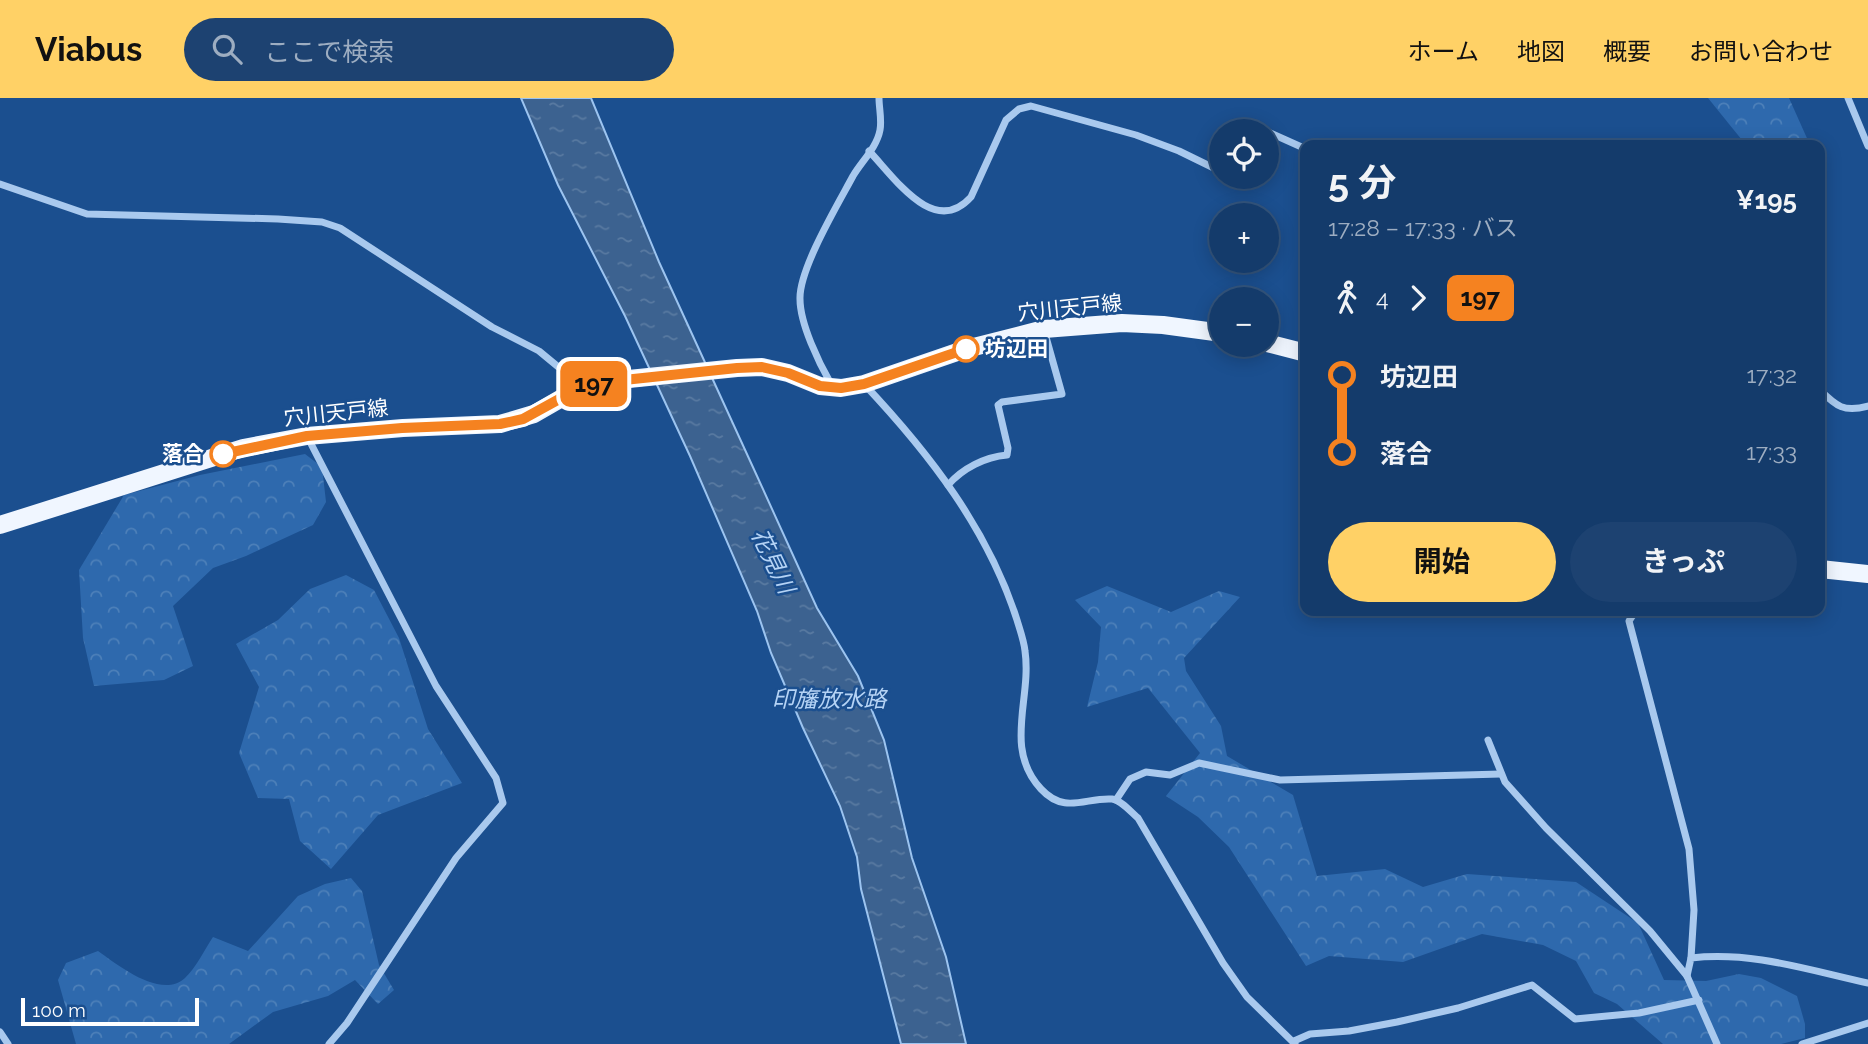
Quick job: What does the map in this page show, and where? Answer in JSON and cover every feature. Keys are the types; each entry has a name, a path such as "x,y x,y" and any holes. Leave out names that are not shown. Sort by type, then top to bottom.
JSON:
{"main road":[{"name":"穴川天戸線","path":"0,524 243,448 307,436 500,424 534,414 574,391 593,384 762,367 834,388 864,384 966,349 1044,329 1122,323 1209,330"},
{"path":"1279,346 1300,351"},
{"path":"1825,570 1868,574"}],"street":[{"path":"834,388 823,370 805,324 800,300 802,282 840,199 877,141 881,128 879,98"},
{"path":"1848,98 1868,146"},
{"path":"869,151 929,209 949,212 962,207 971,197 1006,120 1019,109 1031,106 1136,135 1209,166"},
{"path":"1279,137 1300,146"},
{"path":"0,184 86,214 289,220 322,222 340,228 492,327 539,351 562,370 574,391"},
{"path":"948,485 955,476 990,456 1007,455 1008,447 998,405 1002,402 1062,394 1044,329"},
{"path":"864,384 912,437 948,485 995,562 1026,652 1020,741 1025,765 1042,790 1057,802 1083,804 1111,799 1138,818 1223,963 1247,997 1295,1042 1310,1034 1349,1031 1421,1017 1532,985 1575,1019 1639,1013 1699,1000"},
{"path":"1825,395 1844,409 1868,406"},
{"path":"307,436 436,686 496,778 503,803 456,858 347,1023 329,1044"},
{"path":"1632,616 1629,621 1689,849 1694,910 1687,976"},
{"path":"1488,740 1505,782 1546,828 1650,931 1687,976 1717,1044"},
{"path":"1116,800 1130,779 1146,772 1171,775 1199,763 1280,780 1501,774"},
{"path":"1691,958 1719,955 1756,958 1812,968 1868,983"},
{"path":"1802,1044 1868,1023"},
{"path":"0,1032 8,1044"}],"green space":[{"path":"1708,98 1789,98 1808,140 1742,140"},
{"path":"305,454 322,467 326,502 313,525 213,568 173,606 193,666 164,680 94,686 83,638 79,570 124,495 200,475"},
{"path":"346,575 374,590 399,638 428,729 462,783 378,815 331,869 300,841 289,799 258,798 239,753 259,687 236,644 278,620 310,589"},
{"path":"1107,586 1171,612 1219,591 1240,597 1184,658 1186,671 1221,726 1227,756 1293,795 1317,876 1385,869 1423,887 1467,874 1576,882 1638,923 1664,980 1706,981 1739,974 1761,978 1797,996 1805,1024 1805,1038 1781,1044 1663,1044 1617,1004 1594,993 1576,961 1543,945 1482,934 1403,962 1329,956 1306,966 1229,847 1198,817 1166,796 1200,753 1148,688 1087,707 1098,662 1101,627 1075,600"},
{"path":"351,878 362,891 379,965 394,990 378,1004 355,980 328,996 273,1012 229,1044 76,1044 58,980 66,963 98,951 140,978 152,983 175,984 189,974 213,937 248,951 298,896 325,884"}],"water":[{"name":"印旛放水路","path":"521,98 591,98 659,262 817,608 858,676 884,740 912,858 946,957 966,1044 901,1044 861,889 857,857 840,806 803,728 771,653 757,611 690,456 625,316 558,185"}],"bus line":[{"name":"197","path":"223,454 307,436 500,424 523,419 574,391 609,381 762,367 788,373 820,386 850,387 966,349"}],"place":[{"name":"坊辺田","path":"966,349"},
{"name":"落合","path":"223,454"}],"water label":[{"name":"花見川","path":"773,561"}]}
